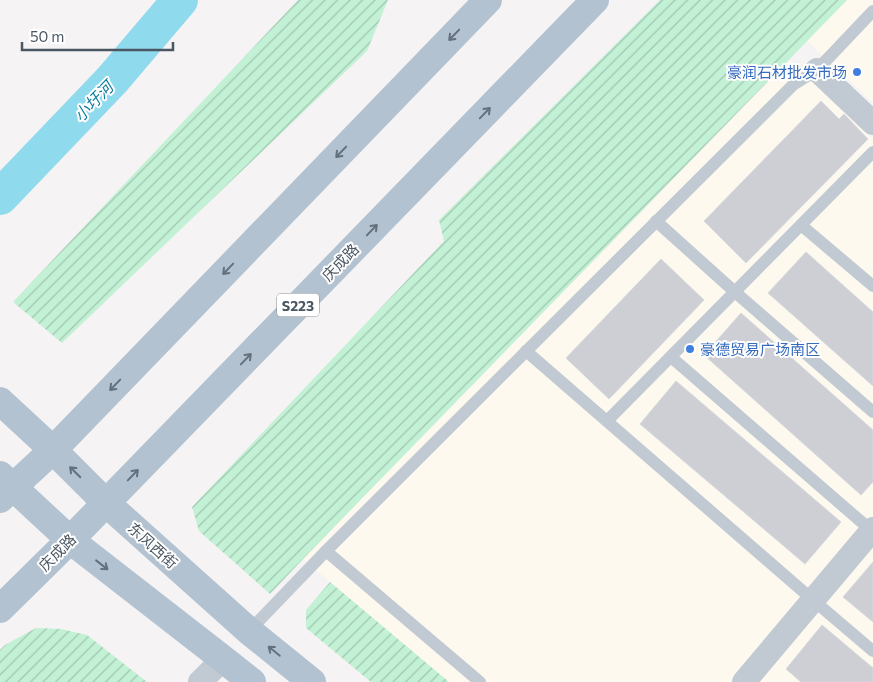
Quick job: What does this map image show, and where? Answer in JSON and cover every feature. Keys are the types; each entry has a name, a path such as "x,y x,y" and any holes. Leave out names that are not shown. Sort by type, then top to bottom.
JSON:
{"main road":[{"path":"252,682 4,487 53,450 488,0"},
{"name":"庆成路","path":"0,609 70,540 595,0"},
{"name":"东风西街","path":"0,401 106,503 249,631 312,682"}],"street":[{"path":"817,70 873,124"},
{"path":"752,677 813,600 872,531"},
{"path":"200,682 223,659"}],"lane":[{"path":"249,631 792,85 817,70 873,11"},
{"path":"607,421 873,152"},
{"path":"656,221 873,412"},
{"path":"802,224 873,286"},
{"path":"526,351 873,651"},
{"path":"671,357 872,531"},
{"path":"326,552 480,682"}],"shaded area":[{"name":"豪润石材批发市场","path":"847,0 873,0 873,103 807,41"},
{"name":"豪德贸易广场南区","path":"790,60 873,139 873,682 449,682 303,559"}],"green space":[{"path":"298,0 388,0 367,51 62,343 13,302"},
{"path":"660,0 847,0 270,594 199,531 192,507 444,241 439,220"},
{"path":"330,582 449,682 371,682 306,628 306,610"},
{"path":"36,628 61,629 87,635 147,682 0,682 0,650 5,645"}],"building":[{"path":"821,101 839,119 844,114 868,139 746,263 704,221"},
{"path":"806,252 873,312 873,386 768,293"},
{"path":"661,259 704,300 609,399 566,358"},
{"path":"741,313 873,430 873,482 861,495 704,355"},
{"path":"676,381 841,522 805,564 640,424"},
{"path":"873,562 873,622 843,597"},
{"path":"822,625 873,668 873,682 801,682 786,669"}],"waterway":[{"name":"小圩河","path":"0,197 112,80 180,0"}],"place":[{"name":"豪润石材批发市场","path":"857,72"},
{"name":"豪德贸易广场南区","path":"690,349"}]}
